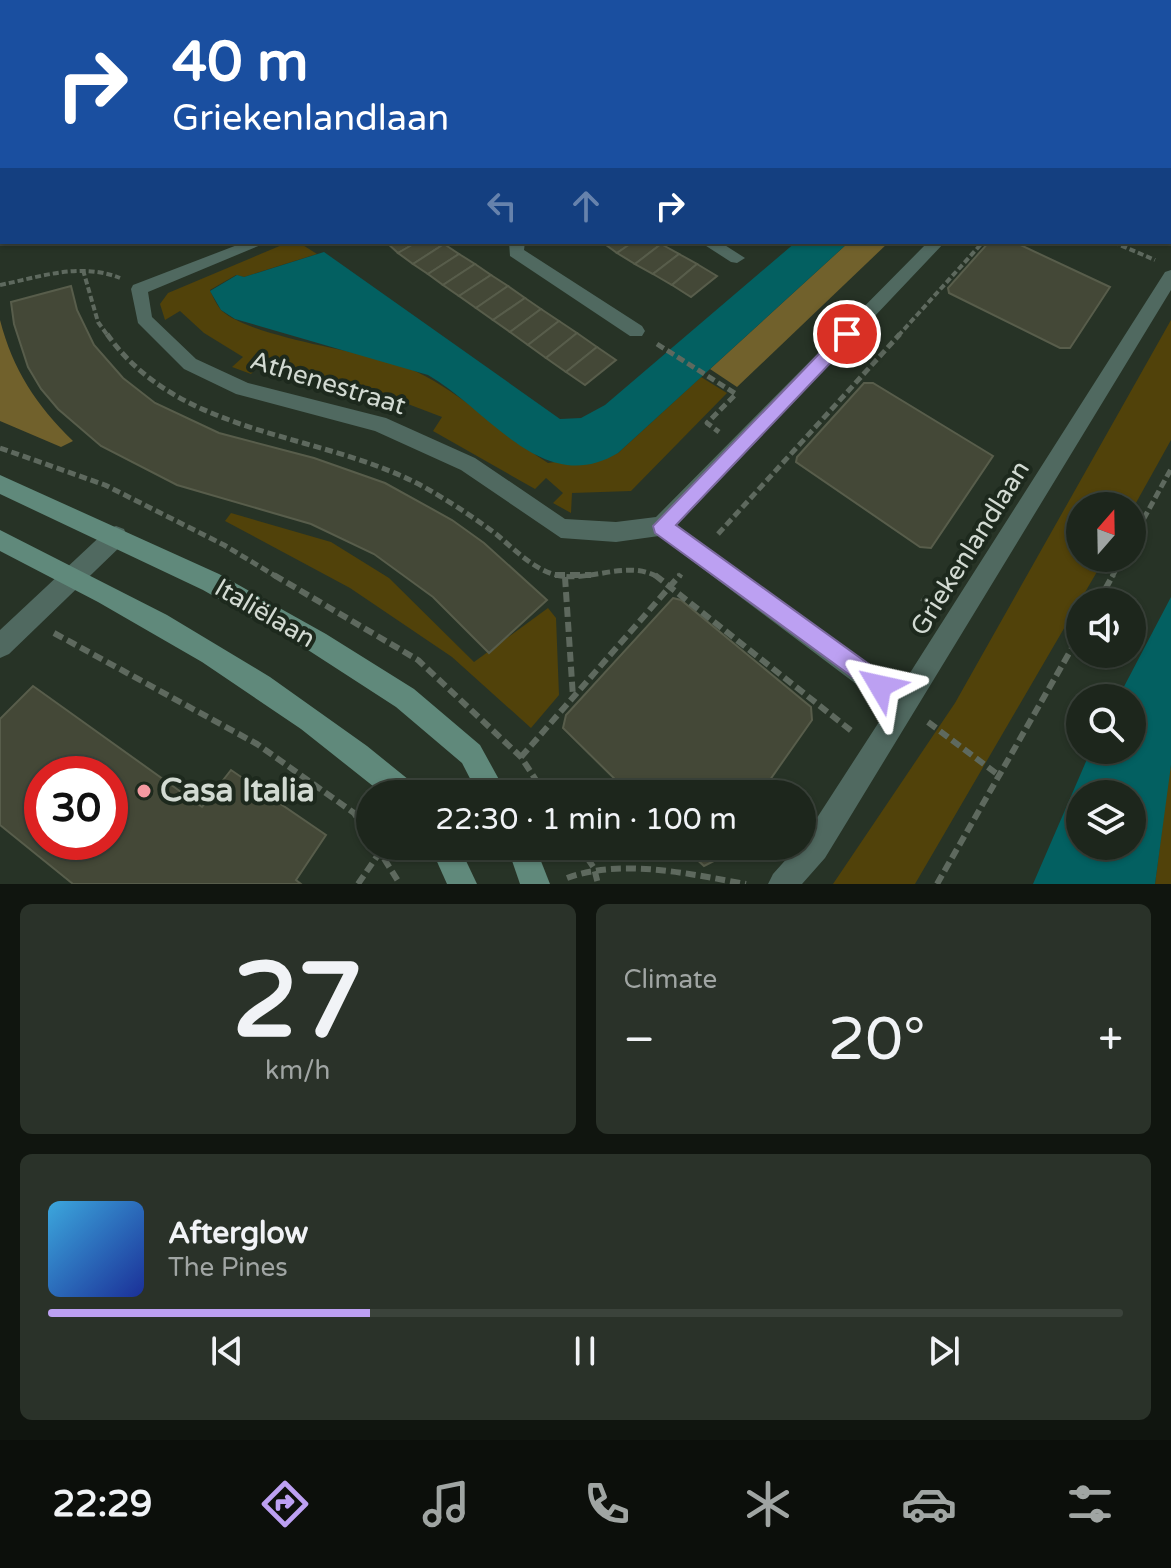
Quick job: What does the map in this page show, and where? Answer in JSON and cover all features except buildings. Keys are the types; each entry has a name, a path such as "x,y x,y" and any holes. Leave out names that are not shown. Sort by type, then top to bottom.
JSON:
{"street":[{"path":"139,289 255,244"},
{"path":"517,244 516,252 636,331"},
{"path":"712,244 737,258"},
{"path":"905,705 662,526 935,244"},
{"name":"Griekenlandlaan","path":"783,884 815,848 905,705 1164,268"},
{"name":"Athenestraat","path":"139,289 144,319 190,364 243,389 379,424 468,464 561,528 616,532 662,526"},
{"name":"Italiëlaan","path":"0,484 211,582 405,698 471,754 485,780"},
{"path":"0,646 116,536"},
{"path":"0,540 73,576 249,674 355,750 388,780"},
{"path":"451,860 462,884"},
{"path":"526,860 535,884"}],"path":[{"path":"521,757 671,585 981,244"},
{"path":"1117,244 1164,268"},
{"path":"83,270 87,303 104,335 130,364 163,390 208,415 340,452 403,476 459,507 543,570 565,577 645,571 671,585 876,751"},
{"path":"0,285 83,270 109,272 139,289"},
{"path":"662,347 736,394 707,423 740,445"},
{"path":"1146,515 1171,469"},
{"path":"565,577 573,698"},
{"path":"28,619 257,744 356,816"},
{"path":"937,884 1066,659"},
{"path":"905,705 1001,777"},
{"path":"358,884 372,860"},
{"path":"385,860 400,884"},
{"path":"589,860 598,884"},
{"path":"552,884 594,868 691,874 746,884"}],"shaded area":[{"path":"284,244 301,244 317,254 244,277 236,275 210,290 222,311 235,320 275,334 406,367 449,390 548,463 618,453 701,377 727,393 631,491 572,493 571,513 553,503 563,493 546,478 535,489 433,431 442,417 379,393 277,368 281,361 266,358 251,374 232,367 243,357 204,333 180,311 165,320 160,304 168,293"},
{"path":"847,244 887,244 737,387 710,369"},
{"path":"0,320 12,355 28,386 73,441 61,447 0,421"},
{"path":"1171,320 1171,440 1142,492 1074,492"},
{"path":"1066,506 1066,572 1097,572 1088,588 1066,588 1066,625 915,884 833,884 955,703"},
{"path":"231,513 331,542 389,578 474,662 548,608 556,618 559,695 531,728 452,657 350,588 225,521"},
{"path":"1171,765 1171,884 1155,884 1169,773"}],"water":[{"path":"794,244 847,244 618,453 591,464 565,465 541,457 518,444 428,375 235,319 221,310 210,291 237,275 244,277 324,252 560,419 581,418 605,405"},
{"path":"1171,597 1171,765 1155,884 1033,884 1066,808 1066,860 1146,860 1146,780 1078,780 1085,764 1146,764 1146,684 1125,684 1134,668 1146,668 1146,645"}],"place":[{"name":"Casa Italia","path":"144,791"}],"route":[{"path":"847,334 662,526 880,686"}]}
